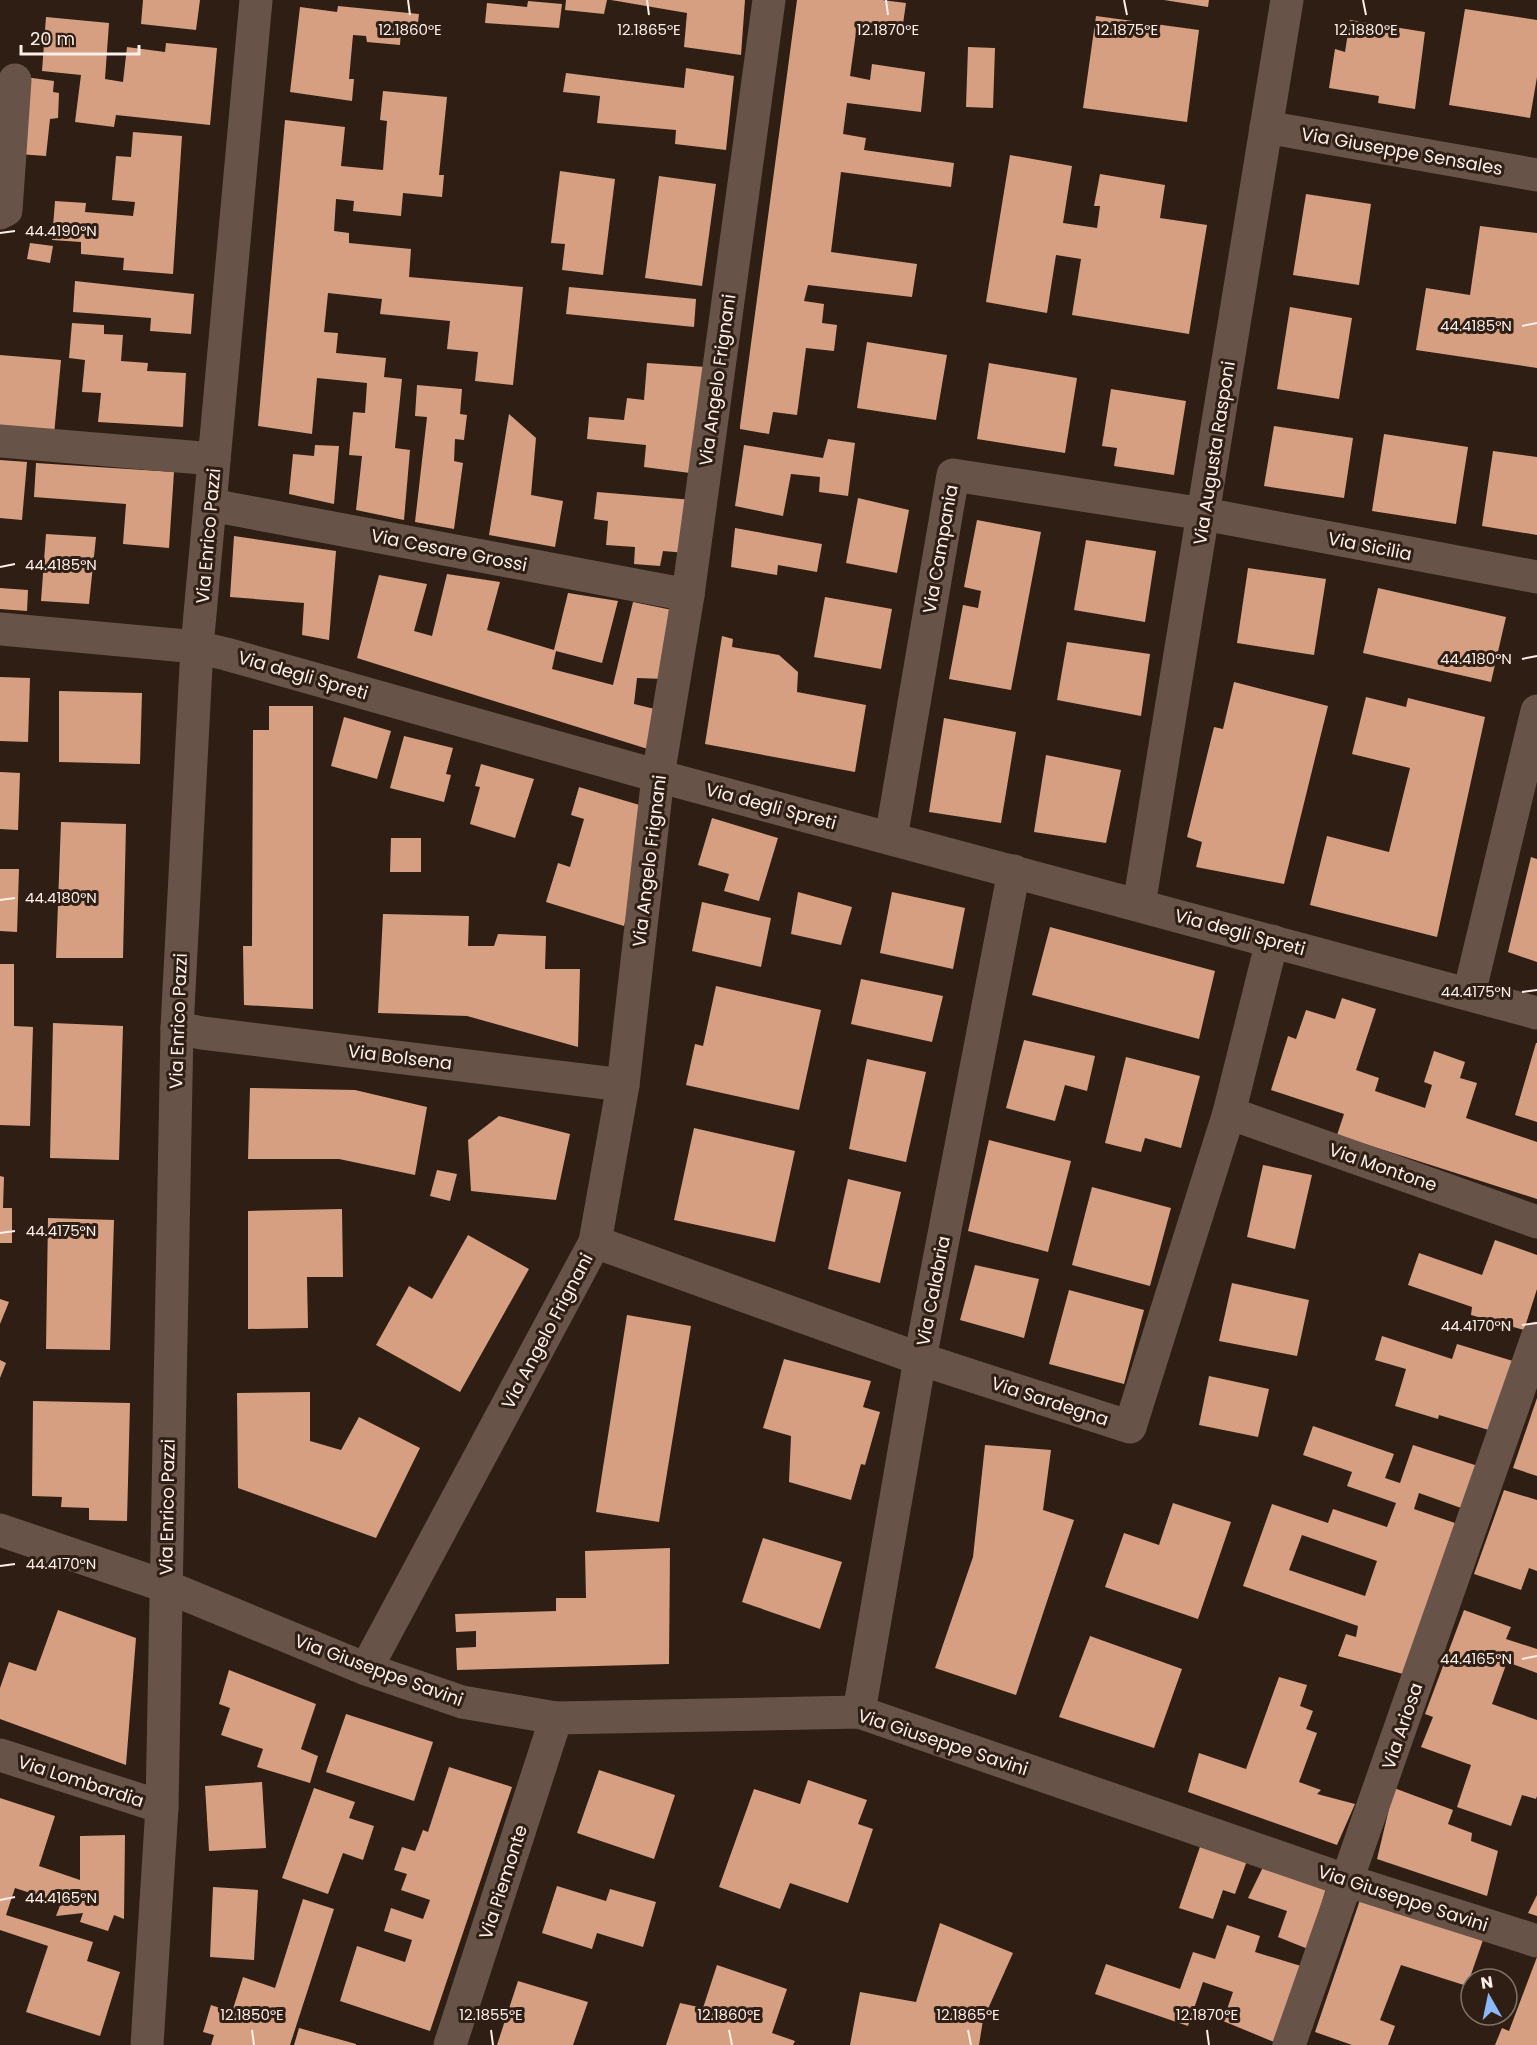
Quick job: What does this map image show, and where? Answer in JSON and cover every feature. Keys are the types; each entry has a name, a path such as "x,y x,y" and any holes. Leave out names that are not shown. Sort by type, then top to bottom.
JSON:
{"street":[{"name":"Via Enrico Pazzi","path":"147,2045 162,1807 177,1028 197,647 256,0"},
{"name":"Via Angelo Frignani","path":"366,1669 595,1242 623,1085 658,776 688,595 769,0"},
{"name":"Via Augusta Rasponi","path":"1139,905 1287,0"},
{"path":"0,213 6,210 15,80"},
{"name":"Via Giuseppe Sensales","path":"1266,127 1537,175"},
{"path":"0,441 214,459"},
{"name":"Via Campania","path":"891,838 953,475 1204,514"},
{"name":"Via Cesare Grossi","path":"211,505 688,595"},
{"name":"Via Sicilia","path":"1204,514 1537,577"},
{"name":"Via degli Spreti","path":"0,629 197,647 658,776 1537,1013"},
{"path":"1469,994 1537,711"},
{"name":"Via Calabria","path":"859,1712 920,1359 1014,871"},
{"name":"Via Sardegna","path":"595,1242 920,1359 1130,1427 1228,1113 1272,941"},
{"name":"Via Bolsena","path":"177,1028 623,1085"},
{"name":"Via Montone","path":"1228,1113 1537,1222"},
{"name":"Via Ariosa","path":"1289,2045 1537,1338"},
{"name":"Via Giuseppe Savini","path":"0,1530 165,1586 366,1669 462,1702 556,1718 859,1712 1348,1881 1537,1941"},
{"name":"Via Piemonte","path":"450,2045 556,1718"},
{"name":"Via Lombardia","path":"0,1755 162,1807"}],"building":[{"path":"143,0 200,0 196,30 141,24"},
{"path":"566,0 607,0 604,14 565,10"},
{"path":"611,0 745,0 741,55 684,47 687,13"},
{"path":"797,0 882,0 906,3 902,31 857,25 850,76 870,80 872,64 925,72 921,112 847,103 843,134 866,138 864,150 954,163 951,187 841,172 831,252 917,264 912,297 808,285 804,301 824,304 822,323 837,325 834,351 806,348 797,415 773,412 769,434 740,429 740,426"},
{"path":"1164,0 1209,0 1208,7"},
{"path":"528,1 562,4 559,28 485,23 487,3 527,7"},
{"path":"338,6 419,14 417,31 401,29 400,45 367,42 366,36 353,35 349,79 354,79 352,101 290,92 300,7 337,12"},
{"path":"1465,9 1537,20 1537,77 1530,118 1449,105"},
{"path":"1096,16 1199,30 1187,122 1083,108"},
{"path":"46,17 109,23 105,79 123,82 127,47 165,52 166,43 217,48 210,125 116,115 114,127 75,122 81,75 42,71"},
{"path":"1350,20 1425,32 1415,109 1378,103 1379,96 1329,88 1335,49 1345,52"},
{"path":"968,47 995,48 993,108 966,107"},
{"path":"686,68 734,76 726,150 675,144 676,130 597,123 600,96 563,92 566,73 684,88"},
{"path":"25,77 54,81 53,92 59,93 58,118 50,119 46,156 18,154"},
{"path":"383,91 447,97 439,175 444,175 442,197 403,193 401,216 353,211 354,201 336,199 334,231 349,233 349,243 411,249 409,277 523,287 513,385 475,381 478,352 447,349 450,321 380,314 382,299 328,293 324,332 338,333 336,353 386,358 384,377 402,379 395,448 410,450 404,520 356,510 362,456 349,455 353,412 365,413 367,383 317,378 312,434 258,426 285,120 345,127 341,166 383,170 387,121 380,120"},
{"path":"133,132 182,136 173,274 123,270 124,258 81,254 81,242 52,240 55,201 86,203 85,212 133,216 135,202 112,200 116,156 131,157"},
{"path":"1010,155 1072,166 1063,223 1097,228 1100,206 1094,206 1100,174 1165,185 1160,218 1207,225 1189,334 1072,315 1081,259 1056,255 1047,313 986,302"},
{"path":"560,171 615,179 603,275 562,270 565,244 551,243"},
{"path":"659,176 716,184 702,286 645,278"},
{"path":"1306,194 1371,204 1359,285 1293,275"},
{"path":"1480,226 1537,233 1537,368 1416,350 1426,288 1470,295"},
{"path":"30,243 53,246 50,263 27,259"},
{"path":"75,281 194,294 191,334 150,331 151,318 73,312"},
{"path":"569,287 696,299 694,327 566,314"},
{"path":"1290,307 1352,318 1339,399 1277,389"},
{"path":"72,323 104,325 104,334 123,335 121,361 148,363 147,371 186,373 183,427 98,422 101,393 82,392 85,360 69,358"},
{"path":"867,342 947,355 936,420 857,408"},
{"path":"0,355 61,360 54,435 0,431"},
{"path":"647,363 706,367 690,473 644,467 646,445 587,439 589,417 624,420 627,398 644,400"},
{"path":"989,363 1077,378 1065,453 977,439"},
{"path":"417,385 462,389 460,414 467,415 464,440 455,439 454,461 463,463 454,529 415,522 427,417 415,416"},
{"path":"1111,389 1186,401 1174,475 1114,466 1117,448 1102,446"},
{"path":"509,414 536,438 531,495 563,501 555,547 489,535"},
{"path":"1274,426 1353,438 1344,498 1264,486"},
{"path":"1384,434 1468,447 1456,524 1372,511"},
{"path":"828,439 855,443 848,496 819,492 820,477 791,474 783,516 735,506 744,445 823,458"},
{"path":"315,445 339,446 334,504 289,494 293,454 314,456"},
{"path":"1493,451 1537,457 1537,535 1482,526"},
{"path":"0,460 27,462 22,520 0,518"},
{"path":"36,463 174,472 169,548 123,544 126,504 34,497"},
{"path":"597,492 693,500 686,553 663,551 660,566 634,564 635,547 606,545 608,521 594,519"},
{"path":"858,498 909,510 897,573 846,563"},
{"path":"977,520 1041,532 1011,690 949,679 963,605 978,608 981,591 964,587"},
{"path":"735,528 822,544 817,572 778,565 777,575 731,567"},
{"path":"46,534 96,537 89,604 41,601"},
{"path":"234,536 336,551 329,640 302,635 304,603 230,597"},
{"path":"1086,540 1156,551 1145,622 1074,610"},
{"path":"1248,568 1326,579 1314,655 1237,643"},
{"path":"447,574 500,582 487,630 554,650 568,593 618,601 602,663 556,651 552,669 613,685 633,602 677,611 664,679 637,678 634,704 659,710 651,750 357,658 379,575 427,584 414,631 432,636"},
{"path":"0,588 28,590 27,611 0,609"},
{"path":"1378,588 1506,617 1491,682 1363,653"},
{"path":"825,597 892,609 881,669 814,657"},
{"path":"722,636 733,639 732,647 779,655 798,672 797,692 866,705 855,772 705,744"},
{"path":"1067,642 1150,654 1141,716 1057,700"},
{"path":"0,677 30,678 28,742 0,741"},
{"path":"1234,682 1328,706 1284,884 1196,867 1202,842 1187,837 1214,727 1223,729"},
{"path":"59,691 142,693 140,764 59,762"},
{"path":"1366,697 1406,707 1408,698 1485,717 1437,937 1310,905 1327,836 1389,852 1410,768 1352,754"},
{"path":"269,706 313,706 313,1009 244,1005 243,946 252,946 253,730 269,730"},
{"path":"344,717 391,731 377,779 331,766"},
{"path":"944,718 1016,732 1001,823 929,812"},
{"path":"404,736 453,748 446,774 451,775 444,802 390,788"},
{"path":"1046,755 1121,770 1106,843 1034,832"},
{"path":"481,764 534,779 515,838 470,824 480,787 475,786"},
{"path":"0,772 20,773 18,830 0,829"},
{"path":"579,787 653,809 624,926 546,902 558,863 570,867 584,819 571,815"},
{"path":"712,818 778,838 759,901 724,891 729,874 698,865"},
{"path":"61,822 126,824 123,958 56,958"},
{"path":"391,838 421,838 421,872 390,872"},
{"path":"1531,857 1537,859 1537,962 1508,952"},
{"path":"0,869 19,869 17,932 0,931"},
{"path":"798,892 852,907 841,945 791,934"},
{"path":"892,892 965,908 953,969 880,953"},
{"path":"702,902 771,918 761,967 692,951"},
{"path":"383,914 469,916 468,946 494,946 498,934 546,936 545,969 580,969 578,1047 467,1016 378,1013"},
{"path":"1050,927 1215,971 1199,1039 1032,995"},
{"path":"0,964 14,964 14,1026 33,1027 30,1126 0,1125"},
{"path":"861,979 943,996 932,1042 851,1024"},
{"path":"716,986 821,1010 799,1110 686,1085 695,1044 703,1046"},
{"path":"1342,998 1376,1009 1356,1070 1379,1078 1375,1091 1425,1108 1432,1085 1424,1082 1434,1051 1465,1062 1460,1078 1477,1083 1466,1118 1537,1142 1537,1199 1337,1135 1344,1114 1271,1090 1288,1036 1296,1039 1306,1010 1335,1019"},
{"path":"53,1023 123,1026 119,1160 50,1158"},
{"path":"1024,1040 1095,1056 1087,1091 1065,1085 1055,1121 1006,1108"},
{"path":"1537,1043 1537,1122 1515,1115"},
{"path":"1126,1057 1200,1076 1181,1148 1145,1138 1141,1152 1105,1143"},
{"path":"867,1059 926,1072 906,1162 849,1149"},
{"path":"250,1088 355,1090 427,1107 415,1175 339,1159 248,1159"},
{"path":"499,1116 570,1134 556,1200 471,1191 468,1140"},
{"path":"694,1128 795,1151 775,1242 674,1220"},
{"path":"989,1140 1071,1161 1048,1252 968,1231"},
{"path":"1263,1165 1312,1175 1295,1249 1247,1237"},
{"path":"437,1170 457,1174 450,1201 430,1196"},
{"path":"0,1176 4,1177 3,1208 12,1208 12,1243 0,1243"},
{"path":"848,1179 901,1192 880,1283 828,1269"},
{"path":"1092,1187 1171,1208 1150,1286 1072,1265"},
{"path":"342,1209 343,1277 307,1277 308,1328 248,1329 248,1211"},
{"path":"48,1218 114,1220 110,1350 46,1349"},
{"path":"468,1235 529,1269 460,1392 376,1345 409,1286 432,1299"},
{"path":"1495,1240 1537,1255 1537,1289 1524,1330 1471,1315 1472,1307 1408,1285 1419,1253 1482,1275"},
{"path":"975,1265 1039,1279 1024,1338 960,1320"},
{"path":"1232,1283 1309,1300 1297,1356 1219,1341"},
{"path":"1069,1290 1144,1310 1124,1384 1049,1364"},
{"path":"0,1299 9,1302 0,1324"},
{"path":"627,1315 691,1326 659,1522 596,1512"},
{"path":"1382,1336 1452,1359 1457,1344 1513,1361 1492,1431 1439,1415 1438,1419 1395,1406 1406,1369 1375,1360"},
{"path":"784,1359 871,1381 863,1407 880,1412 865,1465 861,1464 851,1500 789,1482 791,1436 763,1428"},
{"path":"0,1360 6,1363 0,1378"},
{"path":"1209,1376 1269,1389 1258,1437 1199,1425"},
{"path":"310,1392 310,1441 341,1450 359,1417 420,1448 376,1538 238,1488 237,1393"},
{"path":"1537,1398 1537,1476 1513,1468"},
{"path":"33,1401 130,1403 127,1521 89,1520 89,1508 61,1507 62,1497 32,1496"},
{"path":"1313,1426 1394,1454 1385,1478 1400,1483 1413,1445 1478,1466 1464,1509 1419,1493 1414,1509 1455,1523 1403,1674 1338,1656 1346,1634 1356,1637 1358,1626 1243,1586 1272,1504 1328,1523 1333,1509 1387,1527 1396,1503 1347,1486 1352,1472 1303,1455","holes":["1302,1535 1377,1561 1365,1596 1289,1570"]},
{"path":"985,1445 1051,1450 1043,1510 1074,1520 1016,1695 935,1668 973,1557"},
{"path":"1504,1490 1537,1500 1537,1571 1529,1568 1521,1590 1474,1574"},
{"path":"1173,1503 1231,1522 1198,1619 1105,1587 1124,1533 1159,1545"},
{"path":"763,1538 842,1562 820,1629 742,1602"},
{"path":"670,1548 669,1664 457,1670 456,1648 476,1647 476,1631 456,1632 455,1614 556,1611 556,1598 586,1598 585,1551"},
{"path":"58,1610 136,1638 126,1765 0,1719 0,1688 9,1662 36,1671"},
{"path":"1464,1610 1511,1627 1506,1639 1537,1649 1537,1673 1507,1662 1492,1704 1537,1720 1537,1796 1536,1799 1522,1795 1511,1826 1457,1807 1471,1765 1421,1747 1433,1717 1425,1714"},
{"path":"1090,1636 1182,1669 1154,1748 1059,1717"},
{"path":"229,1670 316,1704 301,1749 318,1756 310,1783 257,1767 263,1749 221,1735 230,1708 219,1704"},
{"path":"1279,1677 1307,1685 1300,1706 1313,1711 1306,1729 1317,1733 1299,1782 1321,1790 1317,1794 1355,1804 1337,1845 1188,1792 1199,1753 1246,1769"},
{"path":"346,1714 433,1742 414,1801 326,1772"},
{"path":"449,1767 512,1787 430,2031 340,2001 357,1946 405,1962 412,1940 384,1931 391,1908 423,1919 430,1900 401,1890 407,1874 394,1870 402,1847 415,1851 423,1830 428,1832"},
{"path":"599,1770 675,1795 654,1859 577,1833"},
{"path":"808,1780 867,1800 858,1824 873,1829 848,1903 790,1883 780,1909 719,1887 754,1789 800,1804"},
{"path":"262,1782 266,1848 209,1851 205,1786"},
{"path":"314,1788 355,1802 349,1818 374,1826 363,1860 343,1853 328,1894 282,1878"},
{"path":"1394,1788 1453,1810 1448,1824 1472,1833 1471,1841 1498,1851 1487,1896 1377,1859"},
{"path":"0,1798 55,1816 39,1866 80,1880 80,1836 125,1835 124,1919 114,1915 108,1931 80,1922 83,1913 56,1916 61,1903 15,1888 6,1915 93,1942 87,1961 120,1972 100,2036 26,2012 48,1946 0,1930"},
{"path":"1202,1841 1249,1855 1235,1894 1223,1890 1213,1919 1179,1908"},
{"path":"1265,1863 1327,1885 1308,1949 1278,1937 1287,1911 1248,1898"},
{"path":"557,1886 606,1901 610,1889 656,1902 643,1947 597,1933 592,1949 542,1933"},
{"path":"213,1887 258,1890 254,1960 210,1957"},
{"path":"1537,1895 1537,1916 1528,1913"},
{"path":"303,1899 334,1909 290,2045 211,2045 214,2035 203,2032 211,2005 232,2012 243,1977 275,1988"},
{"path":"1360,1900 1483,1940 1474,1967 1459,1967 1459,1983 1401,1965 1380,2020 1395,2026 1388,2045 1352,2045 1315,2032"},
{"path":"940,1923 1013,1953 983,2020 979,2045 850,2045 860,1992 916,2002"},
{"path":"1227,1925 1260,1936 1255,1952 1301,1966 1274,2042 1223,2021 1233,1992 1203,1982 1188,2026 1095,1994 1106,1964 1180,1989 1193,1952 1215,1959"},
{"path":"1537,1957 1537,2045 1495,2045 1502,2028 1509,2031 1511,2027 1519,2027 1519,2005"},
{"path":"717,1965 787,1989 772,2033 795,2041 793,2045 666,2045 680,2003 703,2008"},
{"path":"518,1981 588,2002 573,2045 497,2045"},
{"path":"299,2028 356,2044 356,2045 294,2045"}]}
